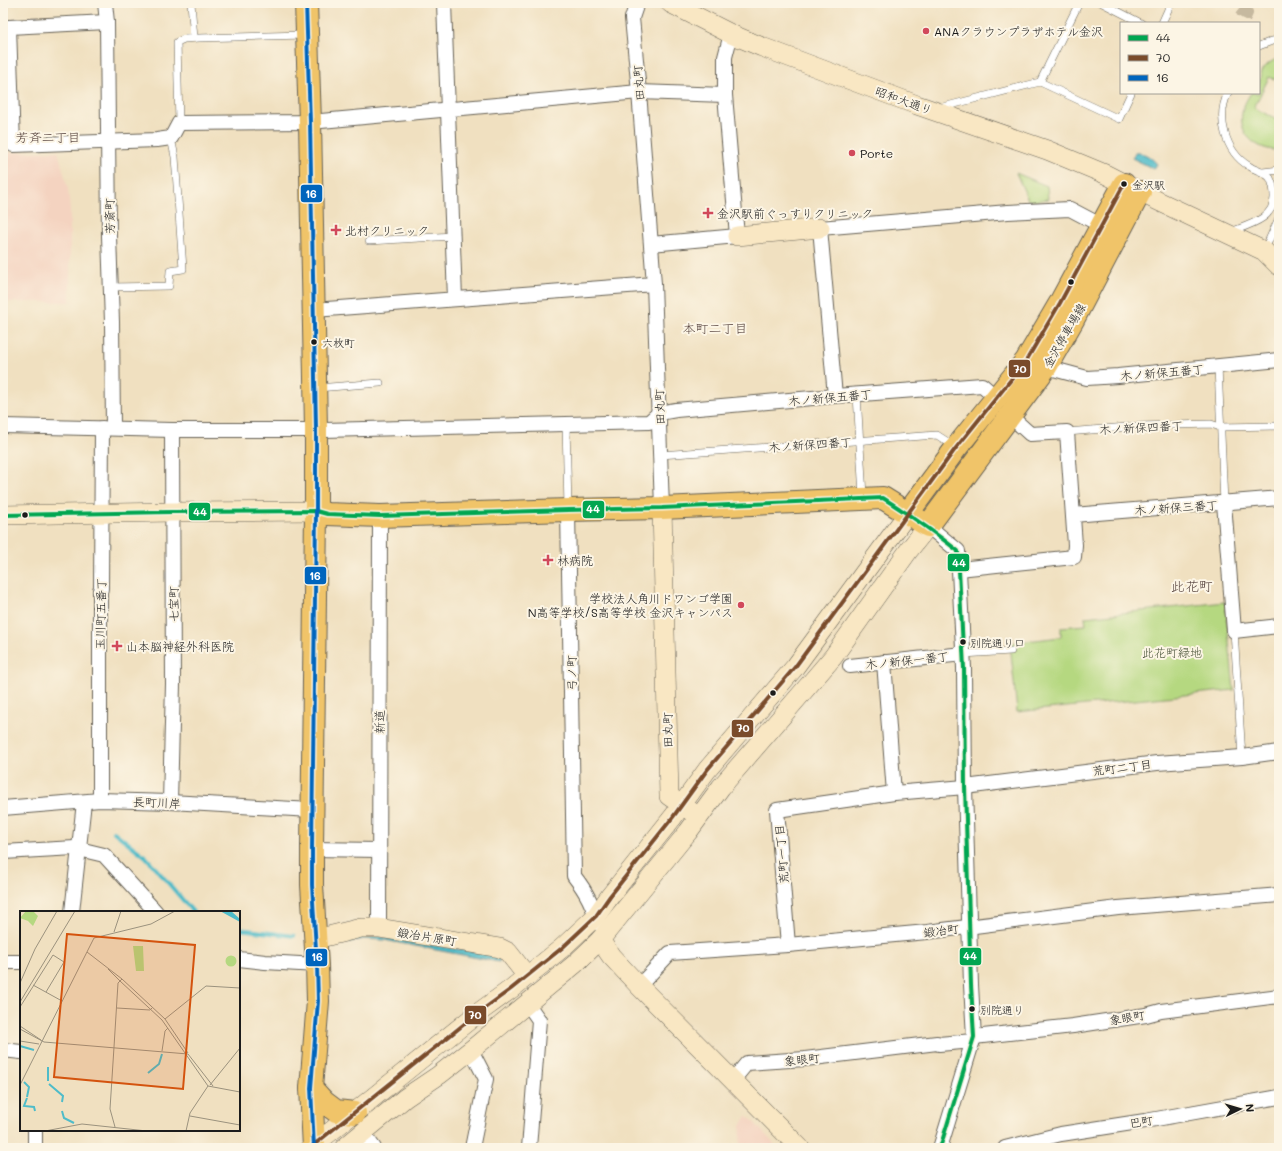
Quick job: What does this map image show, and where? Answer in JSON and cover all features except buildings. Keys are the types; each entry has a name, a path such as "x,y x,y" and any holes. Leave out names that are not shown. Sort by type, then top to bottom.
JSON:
{"main road":[{"path":"306,3 310,122 316,429 312,885 318,1001 311,1088 312,1147"},
{"name":"金沢停車場線","path":"928,526 1046,367 1074,318 1110,230 1132,188"},
{"name":"金沢停車場線","path":"908,513 956,448 1026,361 1060,303 1110,230"},
{"path":"316,511 327,514 380,516 662,508 883,498 928,526"},
{"path":"311,1088 324,1102 336,1111 359,1123"}],"street":[{"name":"芳斎町","path":"105,3 107,22 109,236 111,287 108,428"},
{"path":"444,3 455,299"},
{"name":"田丸町","path":"637,3 632,18 654,284 662,508 669,796 681,805"},
{"name":"昭和大通り","path":"678,5 731,34 932,110 1047,150 1105,174 1264,251 1279,266"},
{"path":"107,22 6,27 12,146 157,140 171,138 179,123 310,122 449,108 639,92 725,95"},
{"path":"731,34 725,57 725,95 737,236"},
{"path":"651,244 1008,212 1070,209 1110,230"},
{"path":"820,228 835,396"},
{"path":"314,310 654,284"},
{"name":"木ノ新保五番丁","path":"1046,367 1088,378 1218,367 1279,360"},
{"name":"木ノ新保五番丁","path":"659,413 835,396 982,385 997,398"},
{"path":"3,426 172,430 316,429 648,422 659,413"},
{"name":"木ノ新保四番丁","path":"1009,416 1030,434 1067,432"},
{"name":"玉川町五番丁","path":"100,800 101,513 108,428"},
{"name":"七宝町","path":"170,802 173,684 172,430"},
{"path":"959,569 1074,556 1076,545 1067,432"},
{"name":"木ノ新保三番丁","path":"1074,515 1279,498"},
{"path":"1224,503 1234,632 1279,626"},
{"name":"弓ノ町","path":"568,510 574,876 588,894 596,916 600,940"},
{"path":"3,515 316,511"},
{"path":"344,1148 359,1123 478,1013 512,990 562,948 596,916 707,770 795,667 908,513"},
{"name":"新道","path":"379,928 380,516"},
{"path":"312,1147 405,1098 439,1074 471,1050 600,940 699,817 722,786 833,657 928,526 958,551 964,668 965,787 974,1039 940,1148"},
{"name":"木ノ新保一番丁","path":"850,666 963,654"},
{"path":"884,662 894,793"},
{"name":"荒町二丁目","path":"894,793 965,787 1157,763 1242,757 1279,752"},
{"name":"荒町一丁目","path":"788,945 777,810 894,793"},
{"name":"長町川岸","path":"3,808 100,800 170,802 312,810"},
{"path":"72,911 84,802"},
{"path":"681,805 699,817"},
{"path":"3,852 79,849 104,855 155,911"},
{"path":"312,849 379,850"},
{"name":"鍛冶町","path":"639,986 670,953 788,945 927,932 1118,908 1279,895"},
{"name":"鍛冶片原町","path":"316,940 361,928 379,928 500,948 508,952 527,976"},
{"path":"600,940 611,956 639,986 800,1148"},
{"path":"3,962 20,962"},
{"path":"240,962 317,965"},
{"name":"象眼町","path":"732,1080 747,1063 812,1058 937,1043 939,1044 1074,1026 1146,1015 1160,1011 1279,996"},
{"path":"527,1003 539,1020 529,1148"},
{"path":"3,1050 20,1052"},
{"path":"471,1050 486,1079 472,1148"},
{"name":"巴町","path":"1005,1148 1061,1134 1279,1097"},
{"path":"359,1123 374,1148"},
{"path":"35,1131 36,1148"}],"lane":[{"path":"192,3 194,38"},
{"path":"1040,82 1079,3"},
{"path":"1102,3 1139,22"},
{"path":"1162,22 1170,3"},
{"path":"179,123 177,42 184,39 194,38 307,35"},
{"path":"1260,46 1279,40"},
{"path":"932,110 1040,82 1119,119 1131,94"},
{"path":"1226,233 1264,218 1274,202 1274,188 1270,178 1263,172 1249,166 1236,155 1226,139 1222,122 1224,102 1228,94"},
{"path":"111,287 169,286 170,271 183,269 175,157 171,138"},
{"path":"1263,172 1279,170"},
{"path":"1264,251 1279,218"},
{"path":"369,241 453,236"},
{"path":"1218,367 1224,503"},
{"path":"315,388 380,383"},
{"path":"858,395 864,499"},
{"name":"弓ノ町","path":"566,424 568,510"},
{"name":"木ノ新保四番丁","path":"1067,432 1140,426 1211,424 1220,427 1279,426"},
{"name":"木ノ新保四番丁","path":"660,455 937,435 956,448"},
{"path":"1234,632 1242,757"},
{"path":"963,654 1010,651"}],"shaded area":[{"path":"58,151 68,189 70,210 70,302 3,302 3,153"},
{"path":"747,1116 778,1148 740,1148 741,1125"}],"green space":[{"path":"1279,58 1279,81 1269,77 1254,108 1279,120 1279,150 1272,150 1257,145 1243,129 1242,121 1242,113 1245,103 1250,94 1260,94 1262,71 1273,61"},
{"path":"1016,173 1047,186 1048,199 1029,202"},
{"name":"此花町緑地","path":"1225,602 1234,690 1017,712 1010,643 1061,637 1061,627 1086,625 1085,617"}],"water":[{"path":"1135,153 1144,154 1152,159 1157,164 1154,169 1132,158"},
{"path":"363,934 500,956 499,962 384,940 364,939 350,942 349,937"}],"waterway":[{"path":"114,832 146,857 192,911"},
{"path":"240,929 294,936"}],"tunnel":[{"path":"1240,8 1246,13 1242,22"}],"transit line":[{"name":"16","path":"306,3 310,122 316,429 312,885 318,1001 311,1088 314,1148"},
{"name":"70","path":"310,1148 478,1013 511,989 562,948 596,916 610,896 673,817 707,770 795,667 956,448 1026,361 1060,303 1124,184"},
{"name":"44","path":"3,515 316,511 327,514 380,516 662,508 883,498 912,517 958,551 964,668 965,787 974,1037 940,1148"}],"place":[{"name":"ANAクラウンプラザホテル金沢","path":"926,31"},
{"name":"Porte","path":"852,153"},
{"name":"金沢駅","path":"1124,184"},
{"name":"金沢駅前ぐっすりクリニック","path":"708,213"},
{"name":"北村クリニック","path":"336,230"},
{"name":"六枚町","path":"314,342"},
{"name":"林病院","path":"548,560"},
{"name":"学校法人角川ドワンゴ学園 N高等学校/S高等学校 金沢キャンパス","path":"741,605"},
{"name":"別院通り口","path":"963,642"},
{"name":"山本脳神経外科医院","path":"117,646"},
{"name":"別院通り","path":"972,1009"}],"district":[{"name":"芳斉二丁目","path":"48,136"},
{"name":"本町二丁目","path":"715,327"},
{"name":"此花町","path":"1192,585"}]}
